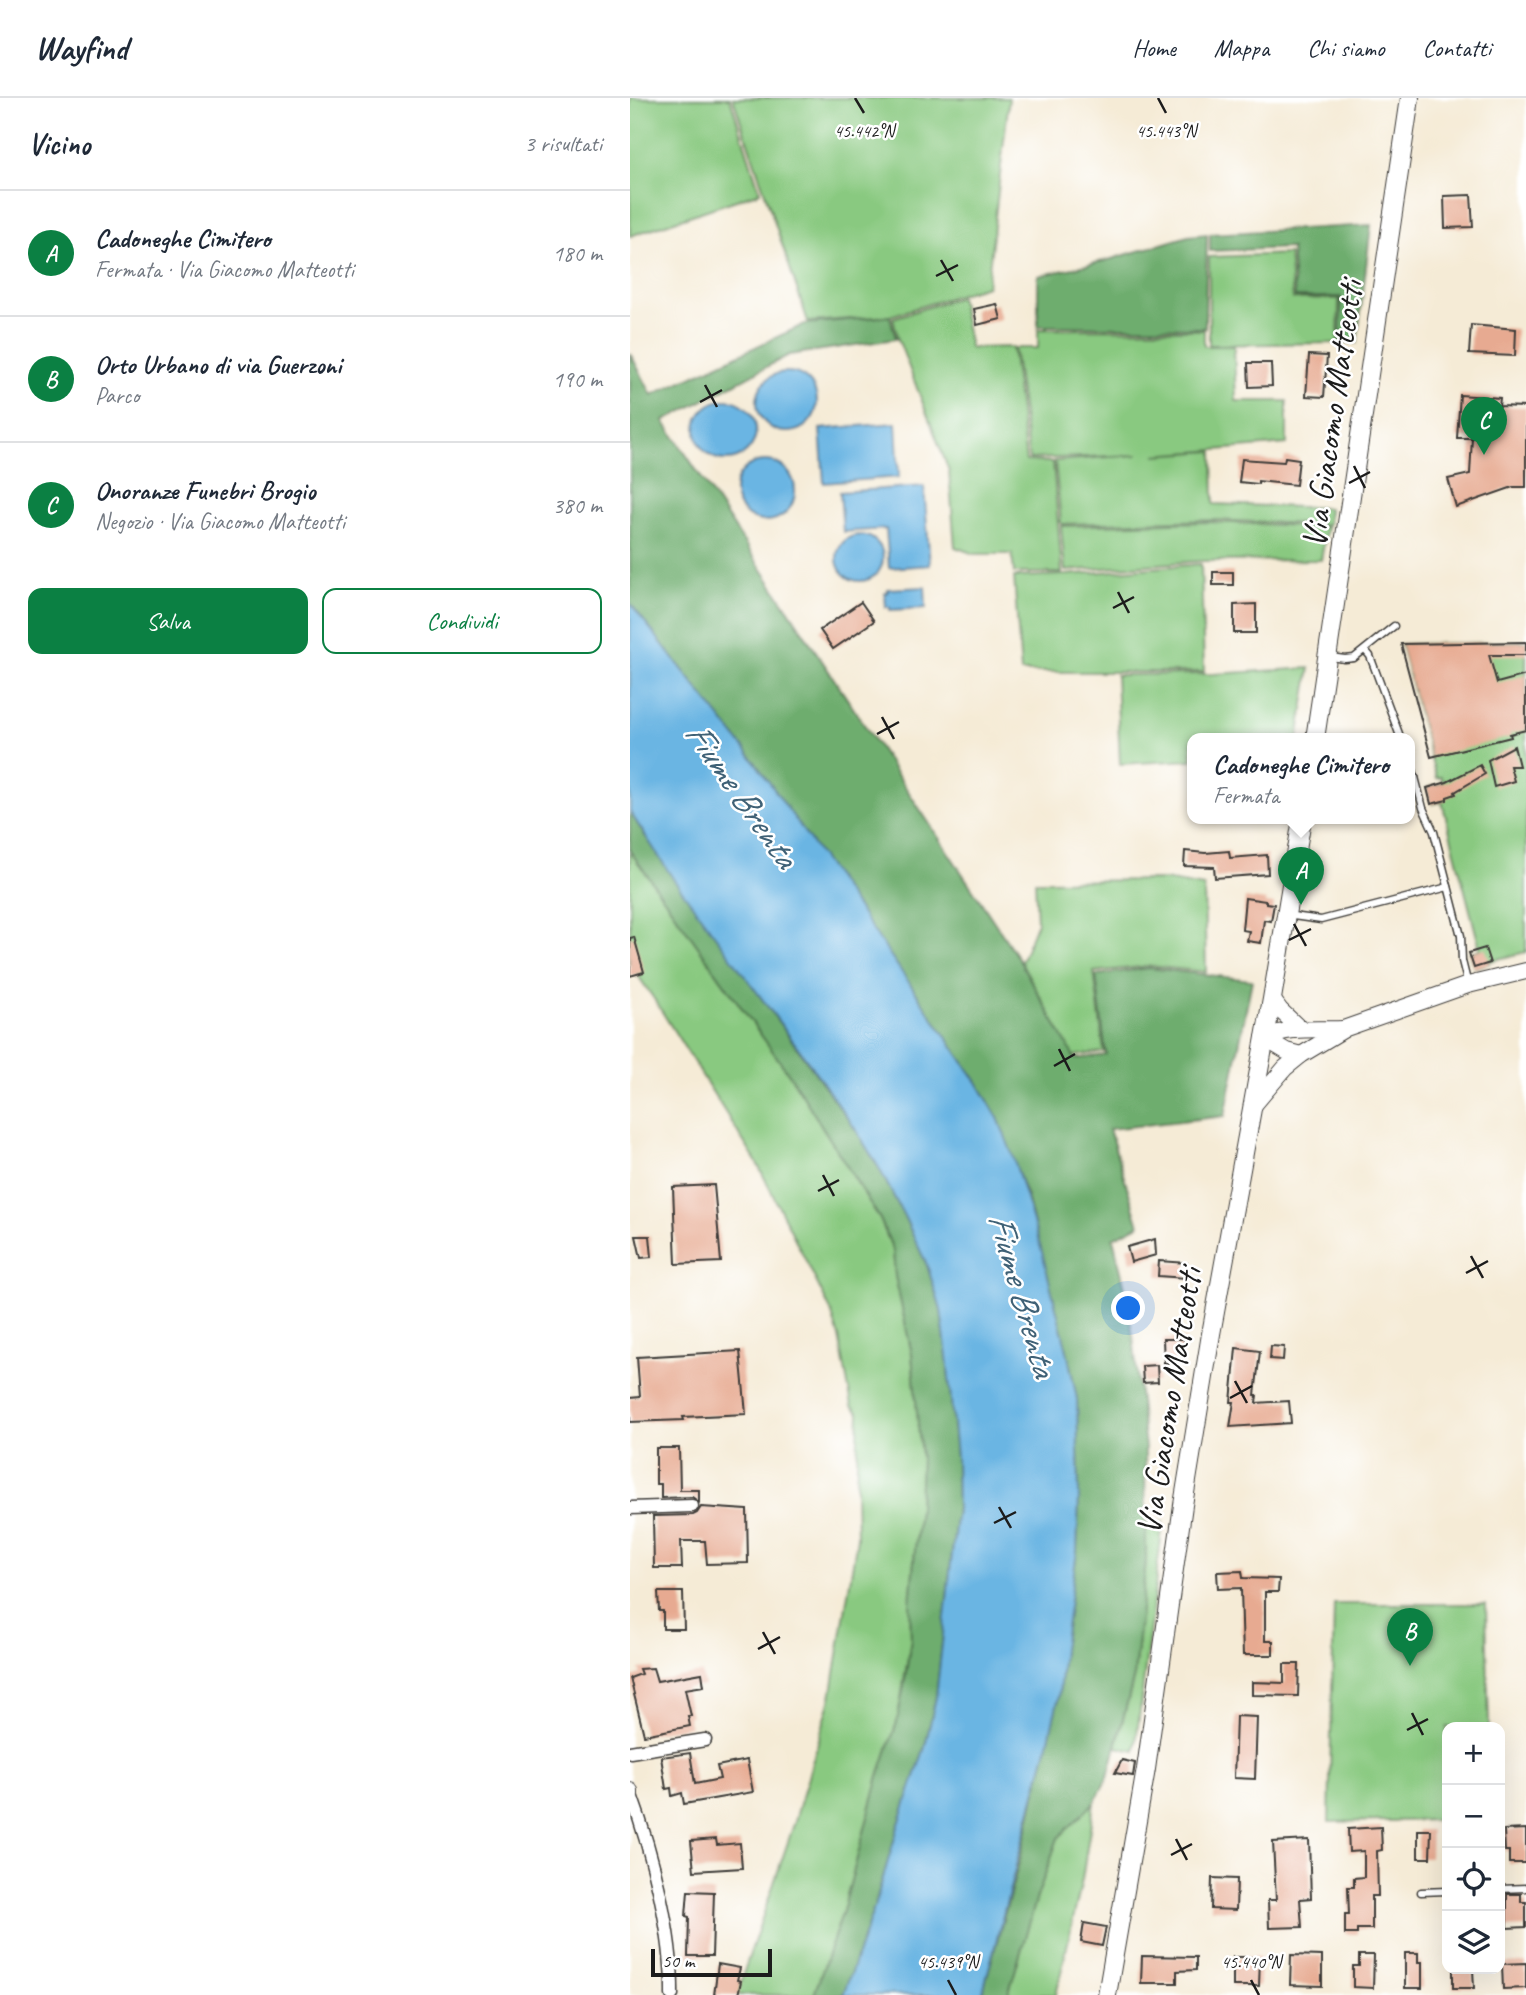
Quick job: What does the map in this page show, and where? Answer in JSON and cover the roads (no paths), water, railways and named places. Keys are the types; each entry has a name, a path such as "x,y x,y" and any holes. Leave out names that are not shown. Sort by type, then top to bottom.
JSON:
{"main road":[{"name":"Via Giacomo Matteotti","path":"1316,733 1410,98"},
{"name":"Via Giacomo Matteotti","path":"1107,1995 1146,1769 1183,1504 1211,1334 1301,824"}],"street":[{"path":"1252,1107 1285,1068 1346,1028 1468,985 1526,971"},
{"path":"1272,999 1299,1028"},
{"path":"1264,1038 1275,1032 1299,1028 1346,1028"},
{"path":"1264,1038 1286,1051 1301,1055"},
{"path":"630,1508 692,1506"},
{"path":"630,1752 705,1740"},
{"path":"630,1794 646,1839 660,1902 672,1995"}],"lane":[{"path":"1328,657 1354,658 1394,626"},
{"path":"1365,650 1370,656 1399,733"},
{"path":"1415,786 1434,832 1461,936 1462,961 1468,985"},
{"path":"1286,915 1321,919 1448,887"},
{"path":"1505,1889 1526,1888"},
{"path":"1421,1892 1442,1891"}],"water":[{"path":"787,372 804,377 812,385 817,402 812,419 804,427 787,432 770,427 762,419 757,402 762,385 770,377"},
{"path":"726,400 747,409 756,430 747,451 726,460 705,451 696,430 705,409"},
{"path":"896,423 899,477 824,483 820,429"},
{"path":"765,461 782,466 790,474 795,491 790,508 782,516 765,521 748,516 740,508 735,491 740,474 748,466"},
{"path":"924,486 930,565 889,568 886,529 843,532 840,492"},
{"path":"860,535 876,542 883,558 876,574 860,581 844,574 837,558 844,542"},
{"path":"925,587 926,608 890,610 890,607 886,607 885,593 888,589"},
{"name":"Fiume Brenta","path":"630,603 755,762 977,1082 998,1118 1014,1159 1042,1252 1077,1399 1077,1551 1059,1696 982,1995 843,1995 875,1905 925,1747 936,1697 957,1509 956,1457 941,1310 927,1265 905,1218 856,1130 674,880 630,812"}],"place":[{"name":"Onoranze Funebri Brogio","path":"1484,455"},
{"name":"Cadoneghe Cimitero","path":"1301,905"},
{"name":"Orto Urbano di via Guerzoni","path":"1410,1666"}]}
